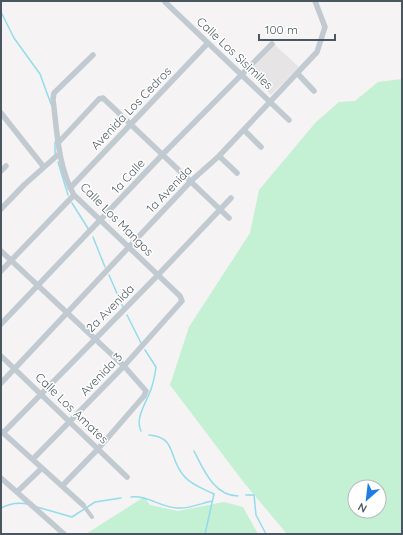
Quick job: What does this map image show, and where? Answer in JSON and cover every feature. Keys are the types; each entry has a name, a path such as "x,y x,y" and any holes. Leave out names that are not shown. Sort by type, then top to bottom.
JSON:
{"street":[{"name":"1a Avenida","path":"1,383 15,370 192,181 219,156 317,52 324,32 324,21 315,1"},
{"name":"Calle Los Sisimiles","path":"165,2 289,120"},
{"name":"Avenida Los Cedros","path":"70,188 208,43"},
{"name":"1a Calle","path":"1,324 163,154 272,44"},
{"name":"Calle Los Mangos","path":"93,54 54,93 53,100 58,143 70,188 74,195 100,221 180,296 182,301"},
{"path":"297,73 314,91"},
{"path":"58,143 98,99 104,98 229,218"},
{"path":"1,113 43,166"},
{"path":"244,130 262,147"},
{"path":"1,209 43,166 60,153"},
{"path":"219,156 237,173"},
{"path":"1,171 6,166"},
{"path":"1,271 74,195"},
{"name":"2a Avenida","path":"2,432 158,275 230,198"},
{"path":"1,251 124,366 144,386 146,391 144,396 98,449 63,486"},
{"name":"Avenida 3","path":"32,459 124,366 182,301"},
{"name":"Calle Los Amates","path":"1,356 127,477"},
{"path":"2,432 63,486 92,517"},
{"path":"18,491 42,468"},
{"path":"1,478 18,491 64,534"}],"shaded area":[{"path":"275,45 299,67 271,95 248,73"}],"green space":[{"path":"402,79 402,534 287,534 245,484 170,385 189,327 250,233 259,190 316,122 339,102 355,101 378,82"},
{"path":"144,497 150,505 178,511 224,502 243,507 258,534 86,534"}],"waterway":[{"path":"1,12 14,38 40,74 51,104"},
{"path":"55,142 55,154"},
{"path":"58,162 68,195"},
{"path":"72,203 89,230"},
{"path":"93,237 105,267"},
{"path":"109,275 123,307"},
{"path":"127,315 141,343"},
{"path":"141,431 139,420 154,379 156,367 145,350"},
{"path":"149,435 158,437 168,444 179,469 190,482 214,494 205,534"},
{"path":"194,451 206,474 216,487 222,492 238,496"},
{"path":"246,495 254,495 256,515 266,534"},
{"path":"131,497 143,498 166,506 178,508 191,507 212,501"},
{"path":"37,507 72,517 95,502 121,498"},
{"path":"1,508 14,503 28,504"}]}
